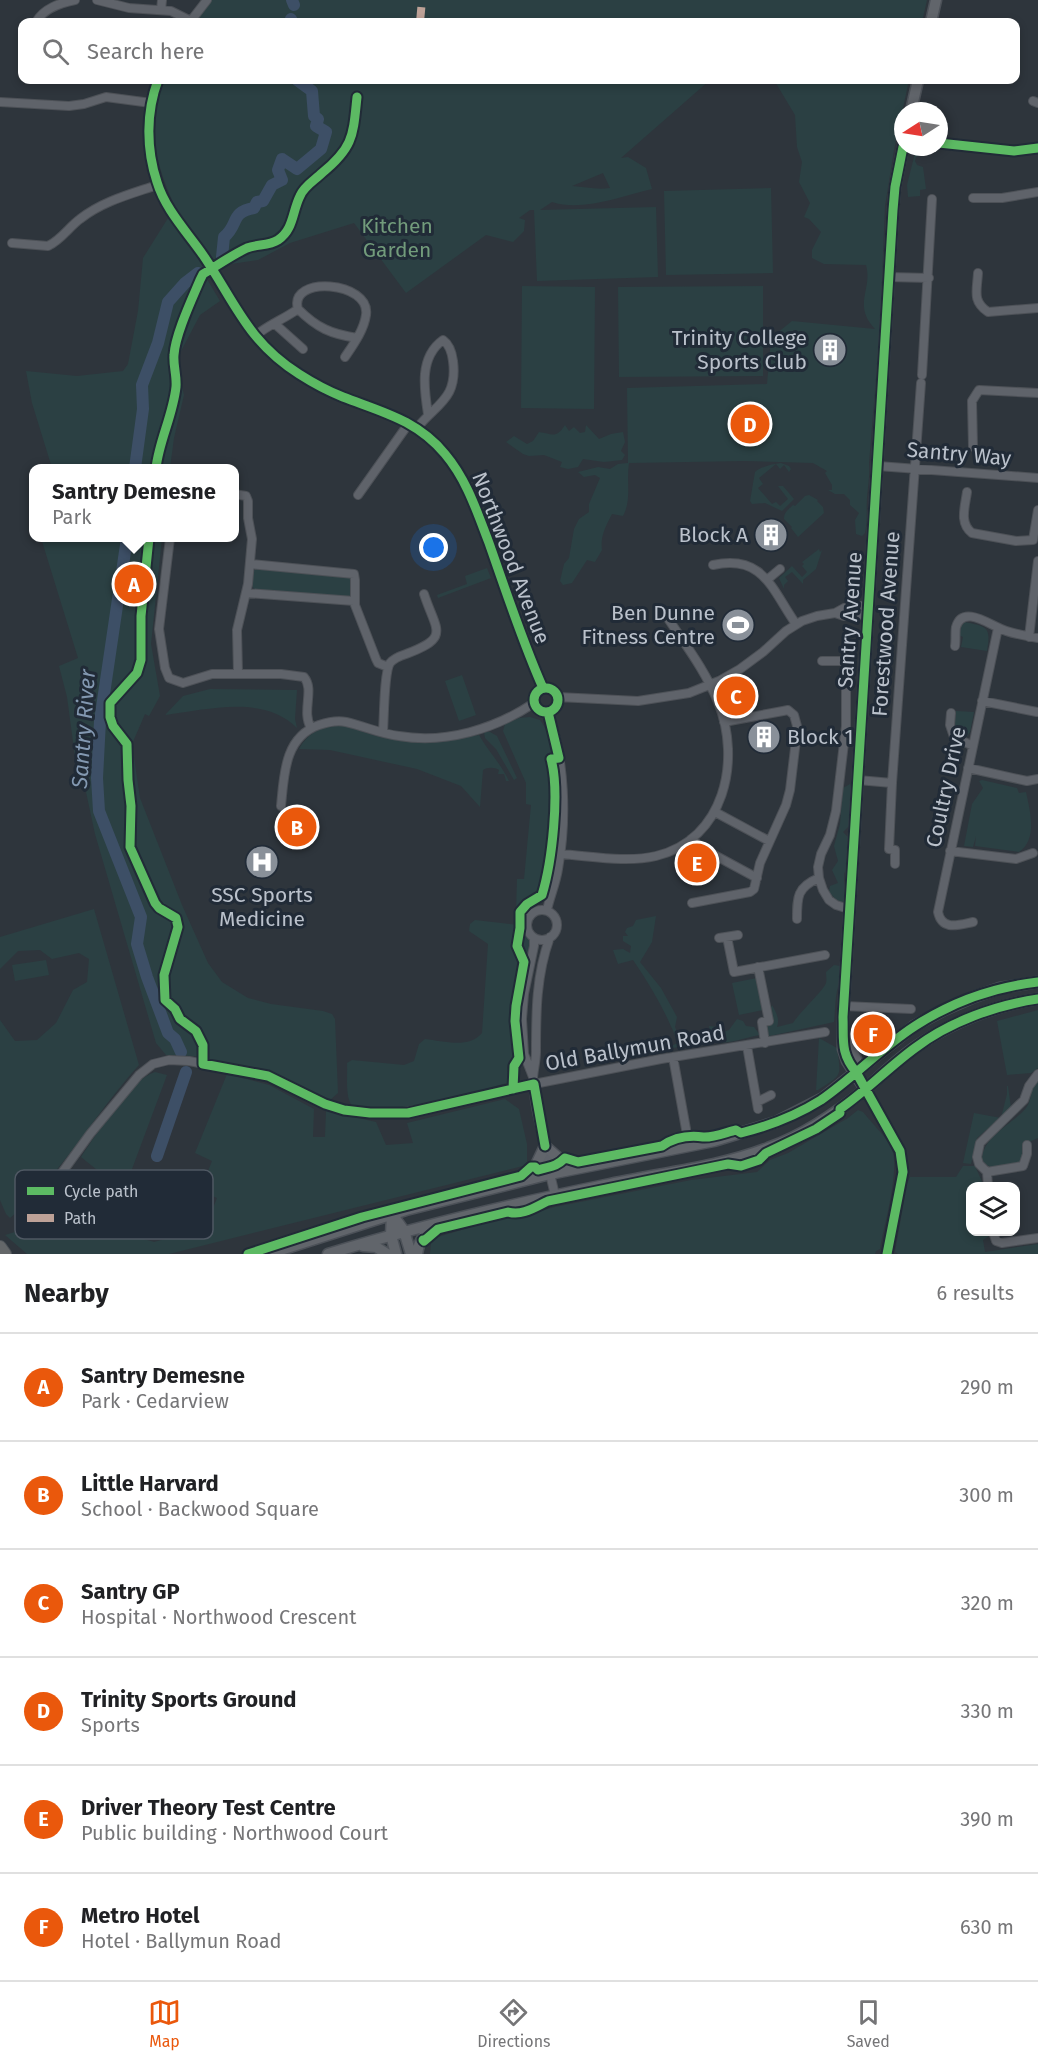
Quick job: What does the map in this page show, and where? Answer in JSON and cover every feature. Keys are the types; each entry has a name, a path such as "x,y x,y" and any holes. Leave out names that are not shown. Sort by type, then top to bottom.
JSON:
{"highway":[{"path":"0,1247 5,1254"}],"main road":[{"path":"932,18 936,0"},
{"path":"913,102 917,84"},
{"name":"Santry Avenue","path":"865,1089 856,1072 856,1059 843,1032 843,1006 895,187 901,156"},
{"path":"268,1254 392,1214 550,1174 714,1141 776,1122 823,1098 914,1026 974,997 1000,988 1038,982"},
{"path":"328,1254 404,1231 555,1195 707,1165 769,1148 806,1131 842,1107 915,1047 938,1033 982,1014 1038,999"},
{"path":"522,1181 535,1167 545,1146 562,1161 578,1168"},
{"path":"392,1214 404,1231 411,1254"},
{"path":"392,1214 391,1235 396,1254"},
{"path":"417,1254 421,1239 428,1230 444,1222"},
{"path":"354,1246 376,1246 387,1254"}],"street":[{"path":"39,18 52,7 75,0"},
{"path":"97,0 129,8 171,10 184,18"},
{"path":"161,10 162,0"},
{"path":"193,18 207,0"},
{"name":"Northwood Avenue","path":"157,84 151,103 150,152 157,185 174,214 204,257 235,309 255,336 278,359 321,387 344,398 385,411 409,423 443,452 457,469 468,489 543,688"},
{"path":"0,102 69,106 106,97 151,103"},
{"path":"948,144 1014,151 1038,148"},
{"path":"12,243 48,246 78,219 95,209 108,202 157,185"},
{"path":"974,198 1002,198 1038,192"},
{"name":"Forestwood Avenue","path":"895,864 895,850 889,849 892,783 929,278 932,199"},
{"path":"978,273 977,299 979,306 988,312 1038,308"},
{"path":"890,277 929,278"},
{"path":"345,357 357,338 366,316 364,302 360,296 337,287 313,288 299,294 298,309 313,324 342,336 357,338"},
{"path":"255,336 267,326 275,324 298,309"},
{"path":"275,324 303,349"},
{"path":"417,428 428,414 441,405 453,382 452,355 448,343 443,340 436,345 425,373 424,394 428,414"},
{"path":"973,447 972,401 979,390 1038,393"},
{"path":"358,495 409,423"},
{"name":"Santry Way","path":"878,466 1038,478"},
{"path":"967,492 964,521 972,533 1036,543 1038,510"},
{"path":"238,673 237,630 246,593 252,539 248,501 246,496 239,495"},
{"path":"169,542 159,629 167,674 172,680 183,682 212,674 304,676 308,684 306,719 311,728"},
{"path":"955,646 956,627 967,617 976,617 998,628 1034,637 1038,561"},
{"path":"713,565 731,562 754,569 768,579 796,624"},
{"path":"250,564 352,573 356,580 354,602 375,659 378,663 388,667"},
{"path":"768,579 780,568"},
{"path":"246,593 354,602"},
{"path":"383,732 388,667 396,658 427,646 435,637 436,628 424,594"},
{"path":"558,697 621,701 648,700 689,693 711,685 750,662 796,624 816,616 835,613 844,616 869,610"},
{"path":"560,854 630,859 659,855 691,839 700,832 715,812 726,781 728,763 724,722 711,685 669,620"},
{"name":"Coultry Drive","path":"973,922 953,926 945,924 939,919 938,912 998,628"},
{"path":"822,661 846,661 846,708 836,811 830,835 820,854 819,878 830,900 836,905 849,909"},
{"path":"543,688 553,690 558,697 556,707 548,712 539,710 534,703 536,692 543,688"},
{"path":"982,701 1037,712"},
{"path":"281,806 288,755 300,737 311,728 331,722 344,722 399,736 431,738 459,735 495,723 534,703"},
{"path":"692,903 750,892 754,889 769,841 786,805 790,790 796,740 794,715 788,710 724,722"},
{"path":"547,910 556,882 562,819 562,778 548,712"},
{"path":"951,713 950,725 954,737 973,746"},
{"path":"968,768 1027,781 1038,779"},
{"path":"858,780 892,783"},
{"path":"715,812 769,841"},
{"path":"691,839 707,851 757,878"},
{"path":"950,851 1016,859 1033,853"},
{"path":"797,919 798,897 801,891 805,885 819,878"},
{"path":"533,1081 537,995 550,937 557,925 555,916 547,910 537,910 529,916 528,931 534,938 542,940 550,937"},
{"path":"738,935 723,938 734,972 825,955"},
{"path":"534,938 524,994 522,1019 524,1054 533,1081 545,1146 544,1168 550,1174 555,1195"},
{"path":"758,968 769,1021 762,1022 765,1043"},
{"path":"843,1006 911,1009"},
{"name":"Old Ballymun Road","path":"64,1170 90,1134 139,1075 153,1064 178,1059 268,1076 325,1104 344,1110 408,1113 533,1081 825,1032"},
{"path":"747,1046 758,1105 771,1095"},
{"path":"673,1057 686,1129"},
{"path":"988,1182 987,1172 976,1157 980,1143 1024,1100 1029,1086 1038,1074"},
{"path":"865,1089 900,1151 903,1172 887,1254"},
{"path":"987,1172 1023,1166 1028,1155 1027,1145"},
{"path":"994,1236 996,1241 1002,1242 1038,1238"}],"green space":[{"path":"210,0 927,0 923,18 198,18"},
{"name":"Kitchen Garden","path":"162,84 705,84 621,158 628,157 646,168 652,189 589,204 564,205 552,202 540,210 656,207 658,277 537,281 534,210 530,210 519,218 525,220 524,231 513,242 486,235 406,293 354,223 290,243 258,260 218,266 207,279 220,301 200,315 180,353 180,377 184,395 171,464 51,464 32,403 26,371 77,376 123,371 128,364 138,311 143,258 175,207 158,159 155,145 155,115","holes":["603,173 610,188 572,186"]},
{"path":"776,84 908,84 904,102 894,102 894,150 885,206 880,330 865,533 862,536 856,534 855,520 859,513 850,505 850,500 844,494 835,494 828,490 832,490 832,485 825,473 827,471 813,463 745,461 629,463 628,497 623,516 612,514 603,536 602,550 595,562 587,560 572,583 563,585 560,581 564,564 569,558 574,529 579,519 589,512 589,504 600,478 595,475 584,477 578,472 598,467 610,469 618,464 628,463 627,388 767,384 771,338 792,321 875,329 868,320 864,305 867,282 866,265 824,264 812,258 812,250 821,232 809,219 804,217 810,203 799,182 802,162 797,147 795,115"},
{"path":"914,156 918,156 915,161 917,165 923,167 926,189 920,190 920,196 908,197 907,185"},
{"path":"771,188 773,273 666,275 664,191"},
{"path":"522,286 595,287 594,409 521,408"},
{"path":"763,286 763,376 619,377 618,287"},
{"path":"565,425 569,431 574,427 580,433 585,432 586,425 599,439 623,432 625,442 621,451 625,455 622,460 604,462 583,459 578,467 568,469 560,467 562,462 544,455 523,454 506,442 514,436 527,444 533,441 539,432 557,434"},
{"path":"781,463 791,469 789,472 784,465 780,469 776,464"},
{"path":"776,464 759,478 763,484 758,488 772,504 776,502 780,506 788,499 778,486 783,486 794,499 782,511 765,503 752,504 750,501 755,472"},
{"path":"809,495 818,500 824,513 798,537 784,519 785,515 793,505 795,506"},
{"path":"42,542 162,542 151,644 160,696 149,716 145,714 132,744 140,798 182,905 208,963 222,982 248,998 332,1014 335,1019 338,1093 330,1100 321,1098 300,1085 252,1068 193,1056 166,1055 156,1043 95,834 83,778 78,779 67,697 59,666 78,658"},
{"path":"819,549 820,552 822,550 816,569 803,580 803,584 792,572 785,577 788,581 784,589 779,578 792,566 802,577 807,572 802,562"},
{"path":"256,568 351,577 351,593 349,597 255,590 252,586 253,572"},
{"path":"487,568 491,578 438,598 437,595 467,584 465,576"},
{"path":"965,622 986,629 988,633 987,651 961,647 963,637 959,635 961,626"},
{"path":"462,675 476,715 459,721 445,681"},
{"path":"210,689 297,690 295,719 297,728 283,717 251,708 216,708 165,715 183,696"},
{"path":"956,711 974,712 970,732 966,738 960,739 954,732"},
{"path":"530,717 540,720 551,742 556,763 557,802 554,846 548,884 539,903 522,915 516,912 517,879 524,879 531,805 526,804 526,783 503,731 505,724 519,718"},
{"path":"344,725 380,737 405,741 442,740 479,735 509,781 506,781 504,774 498,774 497,769 483,770 480,807 461,786 417,769 330,750 299,749 307,738 317,731"},
{"path":"484,732 497,736 517,778 514,780 496,749 485,738"},
{"path":"979,781 1017,788 1019,793 1026,792 1031,816 1031,832 1029,840 1019,852 975,846 976,836 973,847 964,846 972,804 983,788"},
{"path":"850,784 852,791 850,825 843,832 849,838 847,867 844,874 844,904 837,901 829,892 830,886 838,883 832,870 838,861 834,846 840,824 843,788"},
{"path":"94,909 139,1065 57,1170 15,1170 15,1214 10,1218 0,1200 0,1020 15,1041 37,1040 56,1023 73,990 87,982 89,959 79,953 52,959 40,950 18,951 0,969 0,937"},
{"path":"656,916 652,942 640,962 661,988 677,1017 675,1027 683,1046 659,1051 678,1043 669,1021 633,960 618,964 613,950 623,949 630,953 631,946 623,941 623,936 628,936 625,932 627,928 633,926 636,920"},
{"path":"475,920 518,925 530,940 526,966 520,965 516,987 513,1019 516,1052 507,1067 510,1082 413,1108 354,1108 349,1099 347,1087 347,1063 352,1060 404,1065 414,1061 419,1044 425,1039 463,1042 477,1038 482,1033 488,944 469,931 470,924"},
{"path":"46,960 49,975 15,981 12,965"},
{"path":"834,965 840,966 843,975 837,992 834,1022 765,1037 764,1026 772,1005 778,1018 777,1027 793,1023 824,986 826,972"},
{"path":"757,978 763,1010 739,1015 732,983"},
{"path":"1038,1010 1038,1068 1031,1073 1007,1075 997,1021"},
{"path":"737,1019 743,1021 746,1026 754,1027 760,1035 729,1042 711,1040 709,1026 717,1027 723,1032 729,1030"},
{"path":"819,1038 837,1048 839,1070 832,1081 816,1090"},
{"path":"155,1072 167,1075 133,1170 97,1170 81,1157 124,1096 145,1077"},
{"path":"227,1074 269,1085 314,1109 313,1137 325,1137 326,1111 376,1122 386,1145 413,1143 407,1123 505,1099 519,1109 527,1144 527,1162 523,1166 169,1254 27,1254 5,1235 15,1232 15,1239 144,1239 154,1242 165,1239 213,1239 213,1208 217,1198 213,1196 213,1170 208,1170 212,1161 195,1153"},
{"path":"1038,1078 1038,1138 1027,1143 1020,1164 991,1168 982,1161 986,1145 1026,1108"},
{"path":"1007,1086 1008,1086 1011,1108 1001,1116"},
{"path":"858,1110 863,1112 887,1141 894,1159 888,1213 880,1249 875,1254 430,1254 431,1243 438,1237 504,1217 516,1218 555,1207 691,1180 757,1172 770,1160 788,1153"},
{"path":"974,1113 1000,1118 977,1138 971,1164 963,1163"},
{"path":"963,1166 975,1166 982,1182 966,1182 966,1236 989,1236 983,1240 985,1252 1038,1244 1038,1254 898,1254 895,1252 910,1177 956,1177"}],"waterway":[{"name":"Santry River","path":"292,0 294,5"},
{"name":"Santry River","path":"222,257 224,237 238,216 254,208 257,202 263,201 272,185 282,180 278,170 282,159 297,169 321,149 326,132 316,126 318,119 314,116 312,91 302,84"},
{"name":"Santry River","path":"136,464 143,409 142,385 158,343 168,302 185,283 198,273"},
{"name":"Santry River","path":"126,542 100,721 97,778 99,811 141,917 137,944 147,977 168,1033 175,1039 181,1052"},
{"name":"Santry River","path":"157,1156 186,1072"}],"marked path":[{"path":"420,18 422,0"}],"cycle path":[{"path":"157,84 151,105 149,144 157,182 171,211 203,255 254,334 281,361 326,389 411,425 434,442 453,464 476,508 543,688"},
{"path":"157,464 174,397 176,383 174,359 177,338 203,274 247,248 271,243 283,236 290,225 302,192 333,164 346,148 353,131 357,97"},
{"path":"948,144 1014,151 1038,148"},
{"path":"887,1254 903,1172 900,1151 847,1059 843,1017 893,210 901,156"},
{"path":"149,542 141,616 141,660 137,673 110,703 110,717 113,726 127,744 131,806 130,847 155,903 176,918 178,927 164,975 165,1000 175,1009 180,1019 196,1031 203,1045 203,1064 268,1076 325,1104 344,1110 370,1113 408,1113 534,1084 545,1146"},
{"path":"546,688 555,691 558,700 555,709 546,712 537,709 534,700 537,691 546,688"},
{"path":"513,1089 514,1066 519,1058 515,1021 516,1006 524,962 517,946 520,912 527,904 542,895 554,827 555,790 551,759 559,758 548,712"},
{"path":"248,1254 362,1217 521,1176 531,1167 538,1170 558,1164 565,1158 578,1162 662,1146 682,1137 711,1137 736,1130 741,1133 772,1123 821,1100 929,1017 974,997 1038,982"},
{"path":"423,1240 438,1229 508,1212 524,1212 548,1201 728,1164 741,1166 759,1160 766,1153 816,1129 840,1113 840,1109 905,1055 943,1030 990,1010 1038,999"}],"place":[{"name":"Trinity College Sports Club","path":"830,350"},
{"name":"Trinity Sports Ground","path":"750,424"},
{"name":"Block A","path":"771,535"},
{"name":"Santry Demesne","path":"134,584"},
{"name":"Ben Dunne Fitness Centre","path":"738,625"},
{"name":"Santry GP","path":"736,696"},
{"name":"Block 1","path":"764,737"},
{"name":"Little Harvard","path":"297,827"},
{"name":"SSC Sports Medicine","path":"262,862"},
{"name":"Driver Theory Test Centre","path":"697,863"},
{"name":"Metro Hotel","path":"873,1034"}]}
